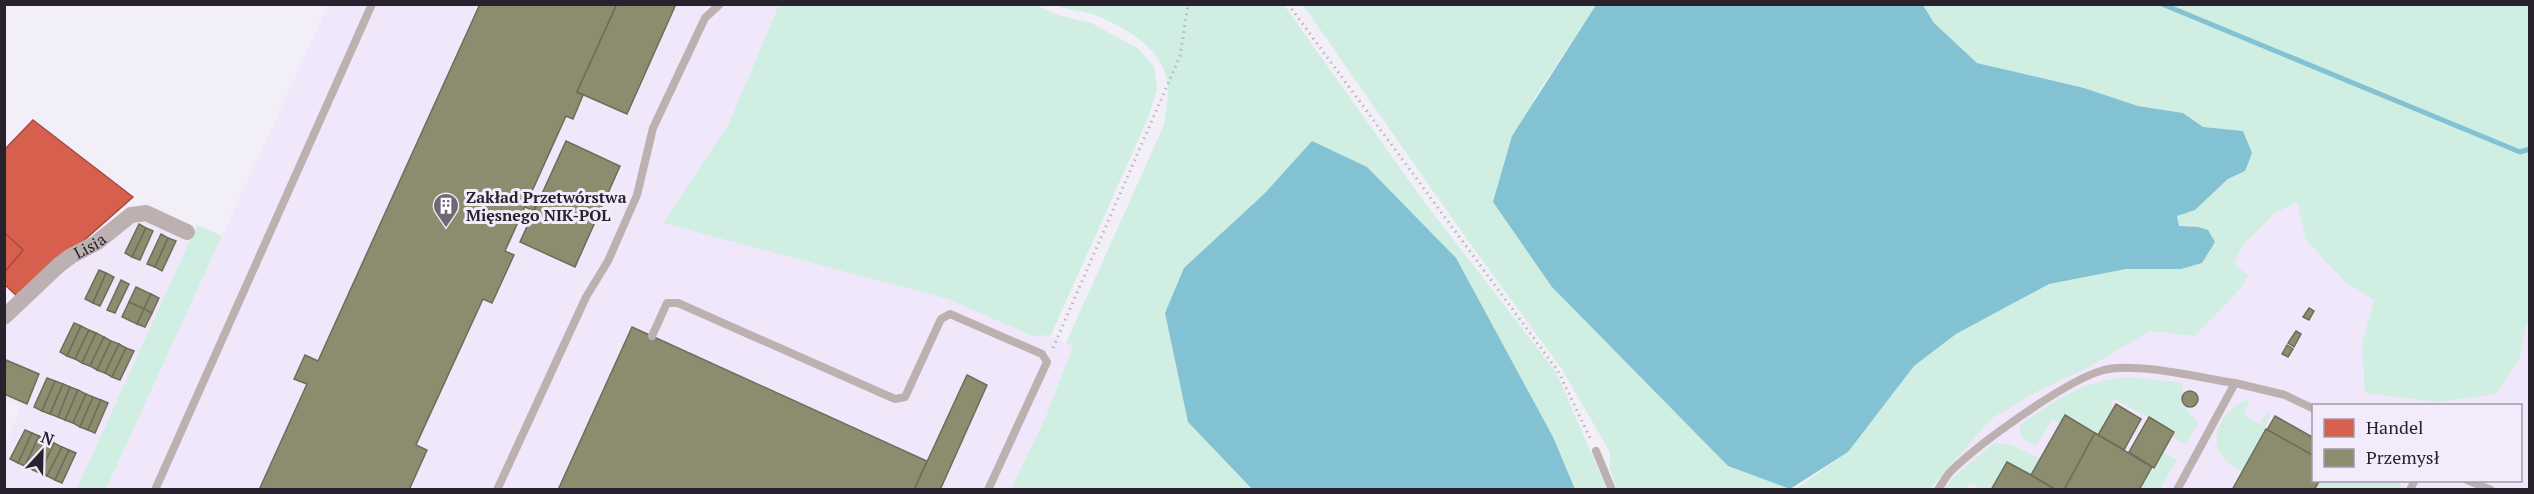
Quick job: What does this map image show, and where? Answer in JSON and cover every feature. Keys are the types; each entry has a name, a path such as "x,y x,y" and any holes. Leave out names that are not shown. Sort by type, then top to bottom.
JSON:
{"street":[{"name":"Lisia","path":"4,318 71,256 96,243 131,215 146,213 187,232"}],"lane":[{"path":"155,489 372,4"},
{"path":"497,489 586,297 608,261 637,195 653,128 705,18 720,4"},
{"path":"652,336 667,303 678,303 895,399 905,397 941,319 950,314 1042,354 1047,362 988,489"},
{"path":"1938,489 1951,472 2004,429 2075,381 2105,370 2142,369 2235,383 2285,395 2312,408"},
{"path":"2177,489 2235,383"},
{"path":"1596,451 1612,489"},
{"path":"2473,482 2491,489"}],"path":[{"path":"1047,362 1180,56 1188,4"},
{"path":"1288,4 1558,371 1596,451"}],"shaded area":[{"name":"Zakład Przetwórstwa Mięsnego NIK-POL","path":"328,5 779,5 729,123 664,222 948,299 1031,336 1048,334 1073,346 1045,419 1010,489 106,490"},
{"path":"2297,202 2344,281 2375,300 2362,344 2519,360 2526,326 2529,322 2529,489 1930,490 1991,419 2038,391 2089,367 2150,331 2195,336 2240,289 2248,276 2233,262 2244,244 2275,213"},
{"path":"145,219 190,240 76,489 5,489 5,445 21,407 5,400 5,327 67,267 87,256 94,255 132,220"}],"green space":[{"path":"1054,4 1284,5 1425,203 1556,372 1607,489 1575,489 1553,437 1312,141 1264,194 1165,312 1188,422 1252,489 1010,490 1045,419 1073,346 1066,343 1164,125 1167,102 1166,74 1152,51 1142,42 1095,15"},
{"path":"779,5 1036,5 1057,15 1091,23 1139,49 1154,67 1157,89 1148,118 1051,335 1032,336 948,299 663,223 729,123"},
{"path":"1303,5 1596,5 1534,99 1552,287 1728,466 1790,489 1617,489 1610,469 1610,452 1561,368 1461,231"},
{"path":"1923,5 2529,5 2529,322 2526,326 2519,360 2496,394 2438,402 2365,393 2362,344 2374,300 2344,281 2306,240 2297,202 2275,213 2244,244 2234,262 2248,276 2240,289 2195,336 2150,331 2089,367 2038,391 1991,419 1930,489 1794,490 1848,452 1914,366 1956,334 2049,284 2126,269 2181,269 2198,227 2179,226 2177,216 2195,210 2229,179 2245,171 2243,131 2203,127 2183,113 2138,106 2084,88 1977,63 1934,23"},
{"path":"197,225 222,236 106,489 76,490"},
{"path":"2128,377 2183,383 2181,403 2198,423 2186,445 2172,437 2174,432 2115,399 2110,406 2113,408 2098,434 2065,416 2061,424 2052,419 2036,446 2021,435 2021,424 2071,393 2096,383"},
{"path":"2248,399 2249,404 2243,414 2260,424 2267,412 2271,414 2264,428 2266,429 2242,472 2222,456 2216,437 2227,414"},
{"path":"1994,443 2010,444 2040,459 2031,475 2007,462 1991,489 1981,489 1970,483 1966,489 1944,490 1954,477"},
{"path":"2163,452 2177,460 2160,489 2139,490"},
{"path":"2319,482 2400,482 2401,489 2314,490"}],"water":[{"path":"1596,5 1923,5 1934,23 1977,63 2084,88 2138,106 2183,113 2203,127 2243,131 2252,153 2245,171 2228,179 2195,210 2177,216 2179,226 2208,230 2215,242 2202,263 2181,269 2126,269 2049,284 1956,334 1914,366 1848,452 1790,489 1728,466 1552,287 1493,202 1512,136"},
{"path":"1312,141 1367,167 1456,258 1553,437 1575,489 1252,489 1188,422 1165,313 1184,268 1264,194"}],"building: Handel":[{"path":"33,120 133,197 19,298 4,284 4,150"},
{"path":"4,232 23,250 4,273"}],"building: Przemysł":[{"name":"Zakład Przetwórstwa Mięsnego NIK-POL","path":"480,4 617,4 577,92 583,95 573,119 566,116 505,251 514,255 492,303 483,299 416,445 427,450 409,490 259,490 307,384 294,379 305,355 318,361"},
{"path":"617,4 676,4 627,114 577,92"},
{"path":"566,141 620,166 575,267 520,242"},
{"path":"531,193 540,196 533,211 525,207"},
{"path":"139,224 146,228 132,257 125,253"},
{"path":"146,228 153,231 140,260 132,257"},
{"path":"161,234 168,238 155,267 147,264"},
{"path":"168,238 176,241 162,271 155,267"},
{"path":"99,270 106,273 93,303 85,299"},
{"path":"106,273 114,277 100,306 93,303"},
{"path":"121,280 129,284 115,313 107,310"},
{"path":"136,287 151,294 144,309 129,302"},
{"path":"151,294 159,298 152,313 144,309"},
{"path":"129,302 144,309 137,324 122,317"},
{"path":"2309,308 2314,311 2309,320 2303,317"},
{"path":"144,309 152,313 145,327 137,324"},
{"path":"74,323 81,326 67,356 60,352"},
{"path":"81,326 89,330 75,359 67,356"},
{"path":"632,327 927,461 914,490 558,490"},
{"path":"89,330 96,333 82,363 75,359"},
{"path":"2296,331 2301,334 2294,347 2288,343"},
{"path":"96,333 104,337 90,366 82,363"},
{"path":"104,337 111,341 97,370 90,366"},
{"path":"111,341 119,344 105,373 97,370"},
{"path":"119,344 126,348 112,377 105,373"},
{"path":"2287,345 2293,349 2288,357 2282,354"},
{"path":"126,348 134,351 120,380 112,377"},
{"path":"6,360 39,374 27,404 4,394"},
{"path":"967,375 987,385 940,490 914,490"},
{"path":"47,378 55,381 42,411 34,407"},
{"path":"55,381 63,384 50,414 42,411"},
{"path":"63,384 70,387 58,417 50,414"},
{"path":"70,387 78,390 65,420 58,417"},
{"path":"78,390 86,394 73,423 65,420"},
{"path":"2190,391 2196,393 2198,399 2196,405 2190,407 2184,405 2182,399 2184,393"},
{"path":"86,394 93,397 80,427 73,423"},
{"path":"93,397 101,400 88,430 80,427"},
{"path":"101,400 108,403 95,433 88,430"},
{"path":"2116,404 2141,419 2124,450 2098,435"},
{"path":"2065,415 2095,433 2064,490 2056,490 2031,475"},
{"path":"2275,416 2312,437 2312,455 2267,430"},
{"path":"2149,417 2174,432 2154,468 2129,452"},
{"path":"2266,429 2312,455 2312,482 2319,482 2314,490 2232,490"},
{"path":"25,430 32,433 18,463 10,459"},
{"path":"32,433 39,436 25,466 18,463"},
{"path":"2095,433 2152,467 2139,490 2064,490"},
{"path":"39,436 47,440 33,470 25,466"},
{"path":"47,440 54,443 40,473 33,470"},
{"path":"54,443 62,447 47,476 40,473"},
{"path":"62,447 69,450 55,480 47,476"},
{"path":"69,450 76,453 62,483 55,480"},
{"path":"2007,462 2031,475 2056,490 1991,490"}],"waterway":[{"path":"2162,4 2520,152 2530,149"}],"place":[{"name":"Zakład Przetwórstwa Mięsnego NIK-POL","path":"446,229"}]}
